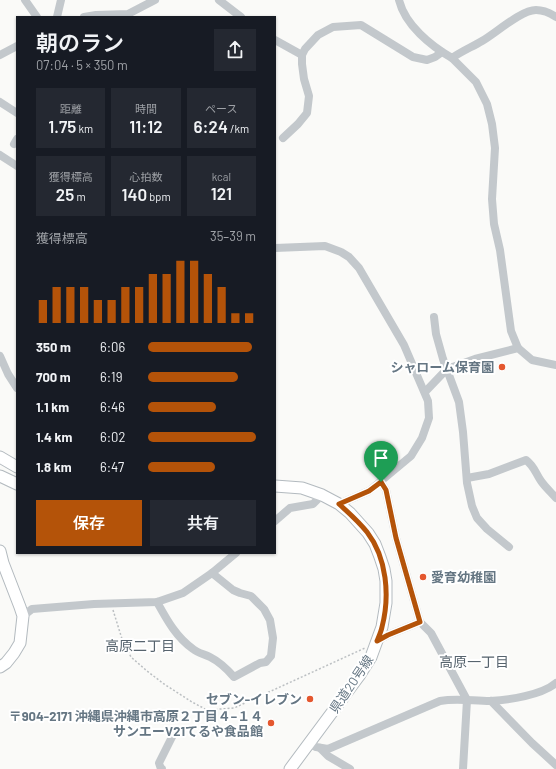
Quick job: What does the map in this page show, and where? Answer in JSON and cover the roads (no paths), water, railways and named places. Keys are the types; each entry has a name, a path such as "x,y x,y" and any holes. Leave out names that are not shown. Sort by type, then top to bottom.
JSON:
{"main road":[{"path":"0,457 16,466"},
{"path":"0,476 16,484"},
{"name":"県道20号線","path":"276,486 302,488 322,495 339,504 350,513 368,533 375,544 384,569 386,581 386,603 382,627 371,657 359,676 290,769"},
{"path":"0,551 23,616 20,643 6,663 0,667"}],"street":[{"path":"25,0 36,16"},
{"path":"57,16 61,0"},
{"path":"90,16 128,14 155,0"},
{"path":"219,0 240,16"},
{"path":"399,0 407,18 418,33 452,58 476,82 487,104 492,124 495,148 492,199 494,224 500,250 511,331 518,348 532,360 556,365"},
{"path":"452,58 460,52 483,41 525,12 535,10 545,11 556,17"},
{"path":"284,138 307,113 309,96 304,78 302,55 305,49 318,34 333,26 361,25 413,57 427,60 442,52"},
{"path":"276,41 302,55"},
{"path":"0,55 16,47"},
{"path":"0,102 16,112"},
{"path":"0,154 16,165"},
{"path":"276,248 325,246 341,252 359,268 404,345 428,401 428,418 422,438 411,456 369,491 339,504"},
{"path":"434,317 436,334 443,359 459,402 467,478 472,506 477,518 487,529 509,547"},
{"path":"425,392 447,369 475,359 518,348"},
{"path":"0,356 8,374 16,386"},
{"path":"467,478 488,474 526,460 531,464 547,489 556,498"},
{"path":"381,482 386,490 396,538 420,622 431,633 467,700 463,769"},
{"path":"276,520 290,508 313,504 322,495"},
{"path":"23,616 32,609 94,604 157,602 183,593 212,574 235,554"},
{"path":"157,602 169,624 180,638 194,650 211,658 223,666 234,677 260,663 266,662 271,656 273,638 270,620 264,609 251,596 233,590 212,574"},
{"path":"377,641 420,622"},
{"path":"309,744 328,749 440,701 451,699 491,701 518,698 542,691 556,683"},
{"path":"491,701 556,765"},
{"path":"162,769 159,764 174,733"},
{"path":"320,748 328,756 350,769"}],"place":[{"name":"シャローム保育園","path":"502,367"},
{"name":"愛育幼稚園","path":"423,577"},
{"name":"セブン-イレブン","path":"310,699"},
{"name":"〒904-2171 沖縄県沖縄市高原２丁目４−１４ サンエーV21てるや食品館","path":"271,723"}],"district":[{"name":"高原二丁目","path":"140,646"},
{"name":"高原一丁目","path":"474,662"}]}
